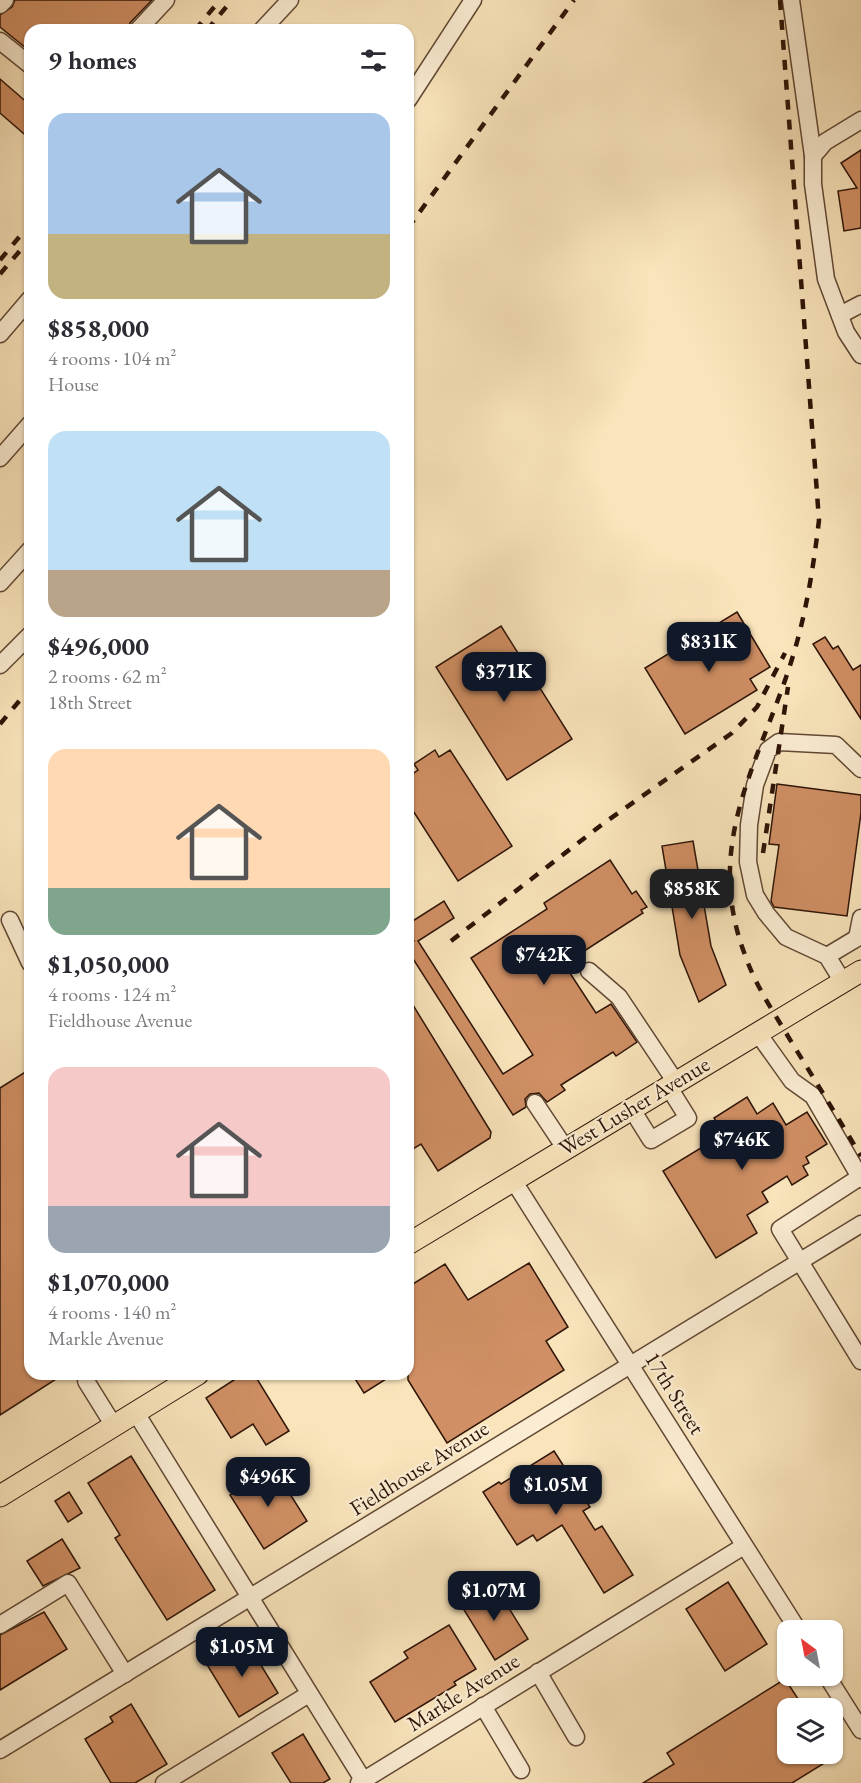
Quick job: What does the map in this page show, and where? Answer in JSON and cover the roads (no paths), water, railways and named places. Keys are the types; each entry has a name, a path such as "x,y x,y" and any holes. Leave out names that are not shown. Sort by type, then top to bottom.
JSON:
{"main road":[{"name":"West Lusher Avenue","path":"414,1240 861,971"},
{"path":"0,1496 188,1380"}],"street":[{"path":"0,5 5,0"},
{"path":"144,24 166,0"},
{"path":"280,23 290,0"},
{"path":"414,91 473,0"},
{"path":"791,0 813,156 813,184 825,279 846,332 861,355"},
{"path":"0,41 24,60"},
{"path":"813,156 825,142 861,120"},
{"path":"840,315 861,304"},
{"path":"0,334 24,306"},
{"path":"0,458 24,431"},
{"path":"0,583 24,557"},
{"path":"3,657 24,640"},
{"path":"843,982 827,956 786,937 755,895 748,862 748,825 755,785 768,750 779,742 836,745 861,769"},
{"path":"827,956 858,938 861,918"},
{"path":"10,920 24,950"},
{"path":"589,971 618,997 672,1084 688,1118 651,1140 631,1108"},
{"path":"758,1032 792,1081 813,1096 860,1178 780,1229 861,1361"},
{"path":"535,1103 566,1148"},
{"name":"17th Street","path":"513,1180 792,1620"},
{"name":"Fieldhouse Avenue","path":"0,1750 861,1224"},
{"path":"86,1381 114,1426"},
{"path":"136,1413 362,1782"},
{"name":"Markle Avenue","path":"362,1782 744,1546"},
{"path":"0,1625 69,1583 124,1674"},
{"path":"538,1672 576,1737"},
{"path":"833,1686 861,1730"},
{"path":"164,1783 309,1694"},
{"path":"483,1706 521,1770"}],"railway":[{"path":"200,24 220,0"},
{"path":"212,24 232,0"},
{"path":"414,220 574,0"},
{"path":"780,0 819,520 810,585 795,649 742,799 733,836 730,873 733,913 745,955 755,978 861,1156"},
{"path":"0,260 24,231"},
{"path":"0,274 24,246"},
{"path":"451,941 604,823 732,733 757,707 785,653"},
{"path":"763,853 788,687"},
{"path":"0,724 24,695"}]}
